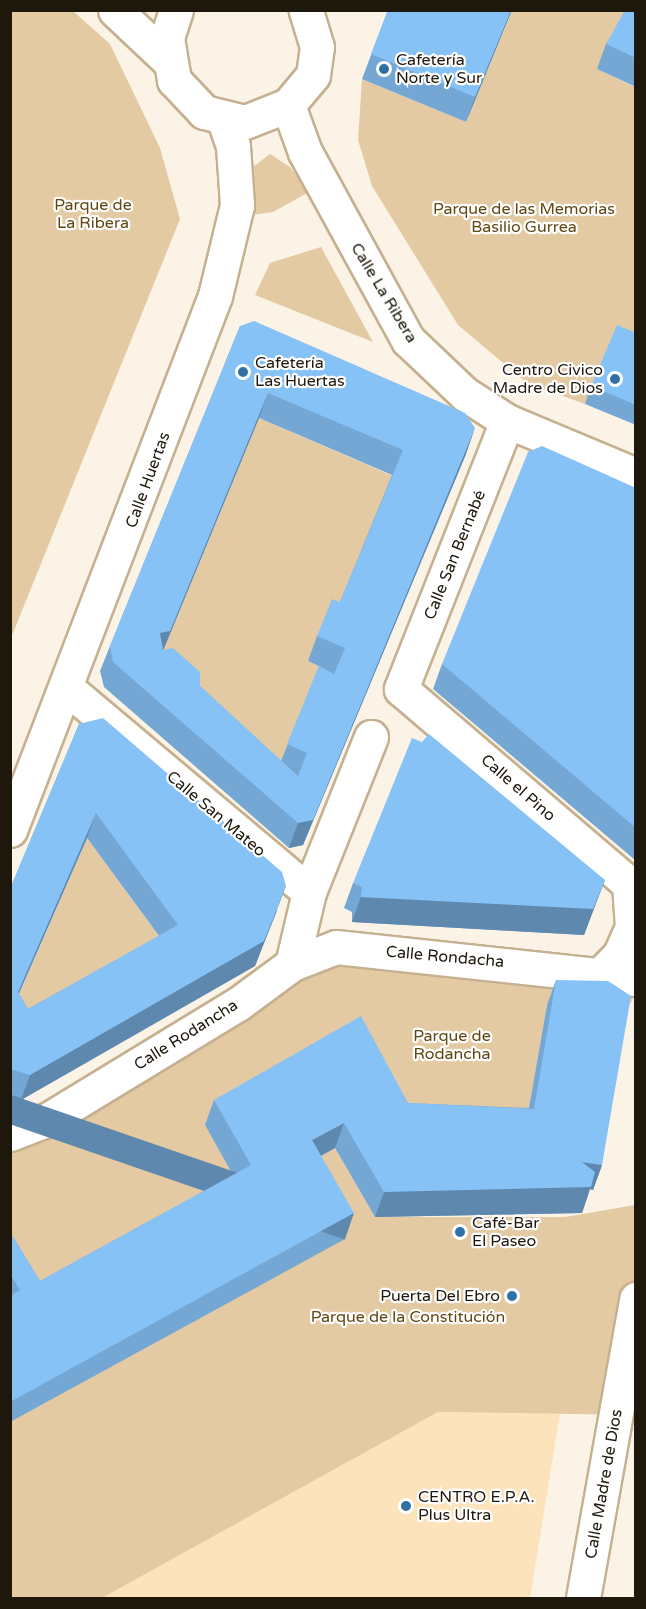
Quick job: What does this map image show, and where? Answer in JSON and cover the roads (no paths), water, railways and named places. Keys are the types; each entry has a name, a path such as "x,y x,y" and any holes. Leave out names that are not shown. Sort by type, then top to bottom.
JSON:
{"street":[{"path":"115,10 167,59 186,98 224,120 266,118 288,105 313,75 316,47 306,10"},
{"path":"167,59 167,38 176,10"},
{"name":"Calle La Ribera","path":"288,105 305,152 408,340 465,394 507,421 636,475"},
{"name":"Calle Huertas","path":"10,830 68,689 215,297 237,205 233,146 224,120"},
{"name":"Calle San Bernabé","path":"401,689 507,421"},
{"name":"Calle San Mateo","path":"68,689 309,892"},
{"name":"Calle el Pino","path":"401,689 632,884"},
{"path":"292,964 309,892 371,737"},
{"path":"600,974 620,954 632,927 632,884"},
{"name":"Calle Rondacha","path":"292,964 336,947 636,979"},
{"name":"Calle Rodancha","path":"10,1134 56,1114 238,1004 292,964"},
{"name":"Calle Madre de Dios","path":"583,1599 629,1378 636,1299"}],"place":[{"name":"Cafetería Norte y Sur","path":"384,69"},
{"name":"Cafetería Las Huertas","path":"243,372"},
{"name":"Centro Civico Madre de Dios","path":"615,379"},
{"name":"Café-Bar El Paseo","path":"460,1232"},
{"name":"Puerta Del Ebro","path":"512,1296"},
{"name":"CENTRO E.P.A. Plus Ultra","path":"406,1506"}],"park label":[{"name":"Parque de La Ribera","path":"93,214"},
{"name":"Parque de las Memorias Basilio Gurrea","path":"524,218"},
{"name":"Parque de Rodancha","path":"452,1045"},
{"name":"Parque de la Constitución","path":"408,1317"}]}
